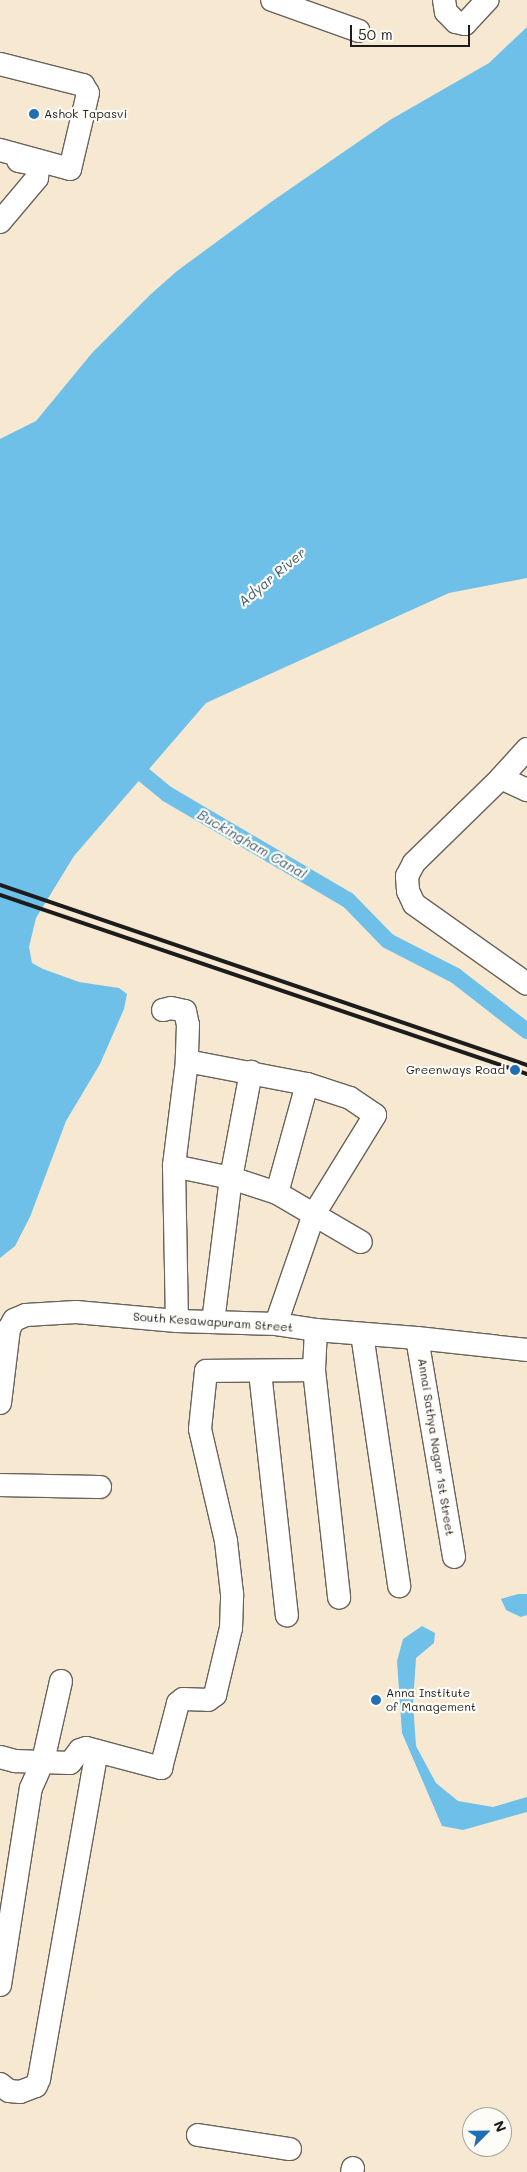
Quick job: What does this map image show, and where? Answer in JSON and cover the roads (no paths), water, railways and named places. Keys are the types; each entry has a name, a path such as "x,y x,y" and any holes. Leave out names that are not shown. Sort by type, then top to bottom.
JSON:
{"street":[{"path":"272,0 359,32"},
{"path":"444,0 446,12 456,22 465,24 487,0"},
{"path":"0,64 83,85 88,93 70,168 0,150"},
{"path":"0,157 34,164 38,169 37,178 0,222"},
{"path":"527,749 501,778 414,863 407,876 408,891 414,904 427,916 527,984"},
{"path":"501,778 527,790"},
{"path":"163,1010 171,1008 180,1009 185,1011 188,1017 187,1061 174,1166 177,1321"},
{"path":"187,1061 307,1084 350,1098 375,1115 314,1214 276,1324"},
{"path":"213,1322 231,1178 251,1072"},
{"path":"277,1193 307,1084"},
{"path":"174,1166 231,1178 277,1193 361,1242"},
{"name":"South Kesawapuram Street","path":"0,1403 9,1329 14,1320 26,1315 76,1312 177,1321 276,1324 316,1330 417,1338 527,1350"},
{"path":"316,1330 314,1370 339,1598"},
{"path":"362,1334 399,1586"},
{"name":"Annai Sathya Nagar 1st Street","path":"417,1338 454,1557"},
{"path":"0,1757 15,1761 44,1761 70,1764 80,1750 86,1748 161,1768 178,1703 184,1699 208,1700 215,1695 231,1628 232,1594 226,1541 200,1429 206,1372 314,1370"},
{"path":"260,1372 287,1616"},
{"path":"0,1484 100,1487"},
{"path":"0,1985 31,1788 44,1761 61,1681"},
{"path":"0,2084 9,2091 20,2092 36,2086 39,2079 97,1751"},
{"path":"198,2135 290,2149"}],"water":[{"name":"Adyar River","path":"527,27 527,578 449,593 206,703 74,856 36,918 29,947 32,963 79,982 119,988 127,994 124,1009 100,1064 66,1121 30,1217 15,1246 0,1258 0,439 36,421 92,353 177,271 271,202 390,120 489,63"},
{"path":"518,1594 527,1594 527,1615 521,1617 506,1610 501,1599"},
{"path":"422,1626 435,1633 434,1643 416,1658 413,1703 416,1746 436,1783 458,1801 493,1807 527,1797 527,1812 463,1830 442,1826 402,1733 397,1661 403,1639"}],"waterway":[{"name":"Buckingham Canal","path":"127,761 167,794 348,900 388,941 456,976 527,1031"}],"railway":[{"path":"0,885 527,1065"},
{"path":"0,895 527,1074"}],"place":[{"name":"Ashok Tapasvi","path":"34,114"},
{"name":"Greenways Road","path":"515,1070"},
{"name":"Anna Institute of Management","path":"376,1700"}]}
